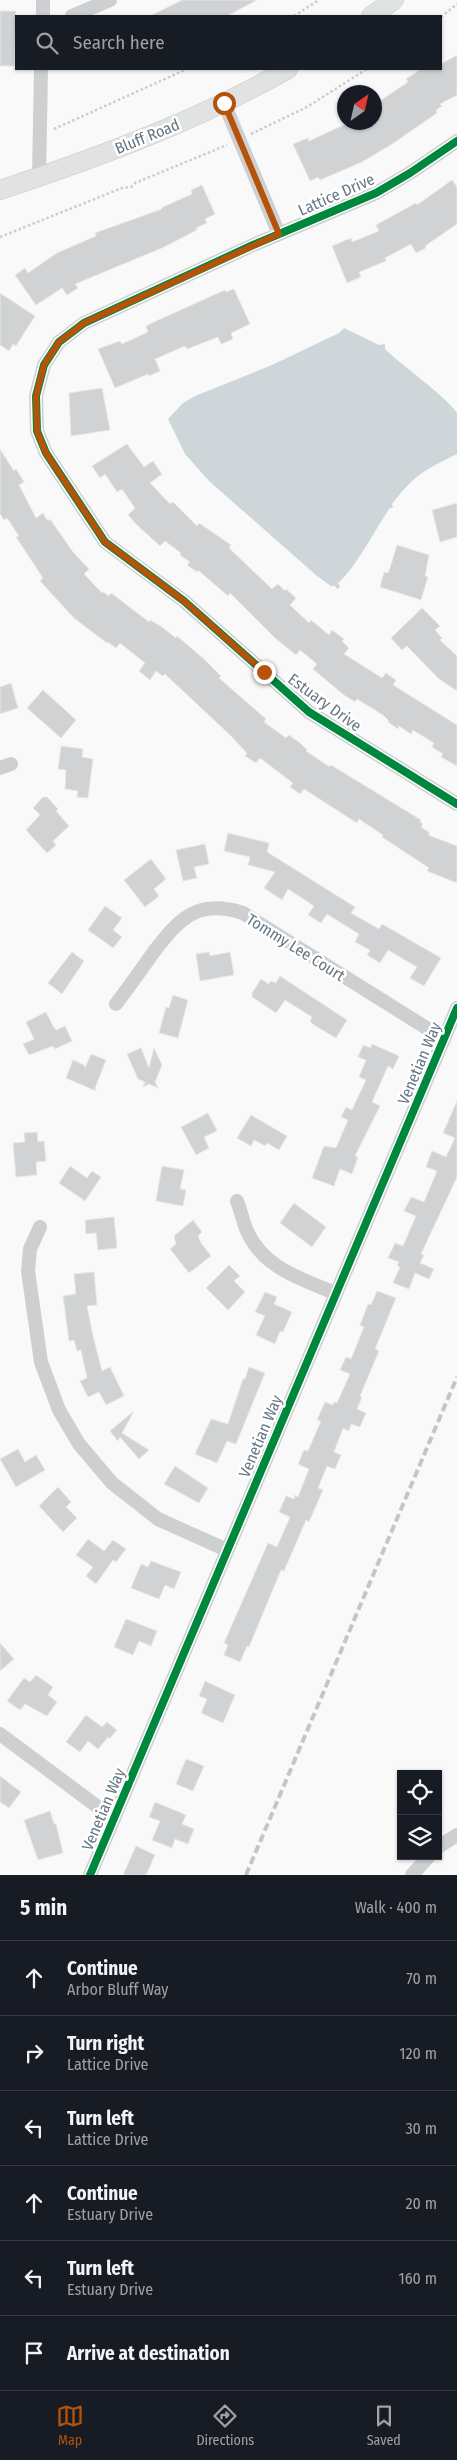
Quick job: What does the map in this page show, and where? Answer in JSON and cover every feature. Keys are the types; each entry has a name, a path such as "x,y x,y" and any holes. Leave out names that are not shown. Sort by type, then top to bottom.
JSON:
{"main road":[{"path":"372,15 394,0"},
{"name":"Bluff Road","path":"0,190 146,138 224,103 286,70"}],"street":[{"path":"43,0 43,15"},
{"path":"74,15 110,0"},
{"path":"38,177 41,70"},
{"path":"224,103 279,234"},
{"name":"Lattice Drive","path":"36,396 44,365 59,342 84,323 279,234 382,190 457,141"},
{"name":"Estuary Drive","path":"36,396 37,431 46,453 105,542 184,601 309,712 457,804"},
{"name":"Tommy Lee Court","path":"116,1004 178,922 197,911 224,908 243,913 444,1039"},
{"name":"Venetian Way","path":"90,1875 457,1008"},
{"path":"237,1201 248,1232 270,1261 287,1272 336,1293"},
{"path":"40,1227 30,1249 28,1271 41,1362 59,1410 79,1444 112,1483 158,1519 227,1550"},
{"path":"0,1734 114,1819"},
{"path":"442,1844 457,1835"},
{"path":"412,1875 425,1860"}],"path":[{"path":"296,15 319,0"},
{"path":"442,15 457,4"},
{"path":"40,137 185,70"},
{"path":"0,237 122,188 131,187 135,183 240,140 298,112 365,70"}],"shaded area":[{"path":"344,328 379,345 385,344 385,349 437,392 453,408 457,413 457,454 421,474 407,486 392,504 393,508 390,508 352,568 338,583 340,587 337,589 317,576 209,481 185,454 168,419 183,403 195,396 272,365 339,333"}],"building":[{"path":"182,0 257,0 229,15 152,15"},
{"path":"0,11 16,11 14,66 0,66"},
{"path":"457,55 457,95 440,104 442,106 436,110 437,113 362,162 320,180 318,177 310,181 293,144 308,138 309,141 337,128 337,130 382,130 382,100 408,82 406,79 420,70 442,70 442,63"},
{"path":"452,180 457,187 457,224 425,246 426,248 416,253 411,244 385,258 386,261 359,272 361,277 347,283 332,246 351,238 352,242 379,231 376,225 416,203 417,205"},
{"path":"202,185 215,214 205,219 207,223 162,248 75,284 78,288 67,295 62,288 36,305 15,275 25,268 28,273 57,253 96,236 95,233 162,209 192,194 191,190"},
{"path":"234,289 250,324 231,333 233,339 221,344 218,337 187,349 185,346 155,359 160,371 115,388 98,349 120,341 122,344 148,332 146,326 154,322 225,290 226,292"},
{"path":"0,293 35,316 16,346 13,344 9,351 0,345"},
{"path":"102,388 110,430 71,436 69,393"},
{"path":"127,444 144,467 153,461 162,474 150,483 170,504 173,502 197,526 199,523 231,545 229,548 272,589 278,584 285,591 286,589 296,598 290,605 309,623 311,620 329,635 332,630 344,639 342,641 349,648 344,654 382,678 386,673 396,680 393,685 457,725 457,766 441,757 443,754 432,747 434,743 413,730 411,734 399,726 398,729 388,722 383,715 357,699 355,702 344,695 313,669 317,664 300,650 296,655 275,638 230,593 228,596 198,570 197,572 187,565 190,562 165,541 160,546 137,525 128,515 135,508 122,489 117,492 105,474 100,478 92,466"},
{"path":"0,449 14,471 16,469 24,482 19,485 36,518 43,513 48,521 50,519 73,552 89,569 84,574 102,593 109,596 111,593 149,622 150,620 159,625 176,638 177,636 221,676 219,678 266,719 264,722 286,738 289,735 300,743 306,751 330,767 331,765 421,820 420,822 423,824 421,827 430,833 428,835 457,846 457,883 427,871 429,868 382,837 383,835 359,819 357,823 304,789 300,794 290,787 293,783 260,758 256,763 245,756 247,753 230,735 165,674 163,676 156,671 150,680 139,671 145,663 120,643 116,648 74,618 40,581 43,578 16,537 19,536 7,518 4,520 0,514"},
{"path":"457,503 457,537 440,542 432,510"},
{"path":"397,545 429,555 425,576 428,577 421,600 380,587 384,572 388,573"},
{"path":"422,608 440,626 435,630 442,638 440,640 457,656 457,691 438,678 407,646 402,650 391,638"},
{"path":"11,683 18,708 0,714 0,687"},
{"path":"43,690 76,720 61,738 27,708"},
{"path":"61,746 83,749 82,757 93,759 88,798 77,797 78,791 65,789 66,770 58,769"},
{"path":"43,797 47,797 58,809 56,811 69,826 53,841 56,845 47,853 26,830 40,815 33,808"},
{"path":"228,833 269,843 267,852 355,907 351,913 379,929 382,924 441,958 424,986 410,978 417,967 388,950 380,963 367,955 370,950 355,942 359,934 327,914 321,923 308,915 314,906 288,889 282,900 264,888 275,872 248,865 250,857 224,851"},
{"path":"205,844 209,864 194,867 197,878 183,881 176,850"},
{"path":"151,859 166,879 154,889 159,896 145,907 124,880"},
{"path":"105,906 122,918 113,930 122,937 113,948 88,930"},
{"path":"72,952 84,961 62,994 48,983"},
{"path":"209,952 210,956 230,952 234,975 200,981 196,954"},
{"path":"280,976 347,1020 336,1038 314,1025 310,1021 312,1017 285,1000 276,1013 252,997 252,993 261,979 269,984 271,981 276,983"},
{"path":"173,995 188,1000 178,1038 159,1033 166,1007 169,1008"},
{"path":"46,1012 54,1028 57,1030 65,1026 72,1041 55,1049 53,1046 29,1055 23,1044 34,1039 26,1022"},
{"path":"372,1044 399,1056 393,1069 388,1066 372,1102 380,1106 355,1156 358,1157 352,1174 340,1169 334,1186 312,1178 324,1146 336,1148 348,1120 341,1117 346,1107 352,1110 366,1080 359,1077 366,1060 358,1057 363,1045 371,1048"},
{"path":"141,1048 149,1068 154,1048 162,1065 155,1082 158,1088 149,1084 143,1087 145,1082 138,1079 127,1054"},
{"path":"91,1054 106,1060 95,1088 96,1091 66,1078 73,1060 84,1065 85,1068"},
{"path":"457,1101 457,1177 421,1254 424,1255 420,1263 434,1269 429,1279 415,1273 409,1289 393,1283 400,1267 397,1265 399,1262 388,1258 395,1243 403,1246 416,1216 404,1211 411,1197 424,1202 437,1171 426,1167 432,1151 446,1157 455,1138 443,1133"},
{"path":"208,1113 217,1131 204,1137 209,1148 196,1155 181,1127"},
{"path":"251,1115 287,1136 279,1150 267,1143 265,1146 254,1140 251,1146 237,1138"},
{"path":"37,1132 38,1142 44,1141 46,1161 36,1162 37,1175 16,1177 13,1143 25,1142 24,1133"},
{"path":"70,1166 87,1178 92,1171 101,1177 85,1201 59,1183"},
{"path":"162,1166 184,1170 180,1189 186,1190 183,1206 156,1201"},
{"path":"294,1203 326,1227 312,1247 280,1223"},
{"path":"114,1217 117,1248 98,1250 96,1233 86,1234 85,1220"},
{"path":"193,1220 202,1232 198,1236 201,1243 211,1256 189,1273 170,1249 176,1244 174,1236"},
{"path":"229,1265 240,1276 234,1281 245,1292 228,1310 206,1288"},
{"path":"94,1272 97,1305 87,1306 93,1336 102,1371 110,1367 124,1396 106,1405 99,1392 88,1397 80,1381 87,1378 81,1350 77,1351 74,1340 69,1341 63,1296 76,1294 74,1274"},
{"path":"377,1291 396,1298 375,1349 379,1351 360,1396 362,1397 357,1409 366,1413 360,1427 351,1424 349,1431 343,1428 334,1452 341,1455 335,1469 327,1466 318,1488 323,1490 309,1522 306,1520 284,1571 281,1570 249,1647 247,1646 240,1662 224,1655 228,1645 224,1643 268,1543 277,1547 290,1517 279,1512 286,1496 294,1499 295,1495 298,1497 309,1469 298,1464 304,1450 308,1451 321,1421 317,1420 325,1402 333,1405 334,1402 337,1403 350,1374 340,1370 346,1357 351,1359 364,1327 360,1325 368,1304 371,1305"},
{"path":"265,1292 277,1297 274,1304 292,1312 283,1332 280,1331 275,1344 256,1335 265,1316 255,1312"},
{"path":"249,1367 265,1373 236,1444 227,1441 217,1463 195,1454 211,1419 228,1424"},
{"path":"134,1411 122,1433 149,1450 139,1459 120,1437 118,1441 110,1431"},
{"path":"18,1449 25,1462 36,1455 45,1470 16,1487 0,1459"},
{"path":"175,1466 208,1488 199,1503 164,1484"},
{"path":"58,1487 71,1502 66,1507 77,1518 63,1532 39,1506"},
{"path":"88,1539 104,1551 113,1540 126,1549 116,1562 113,1560 96,1584 86,1576 93,1567 76,1555"},
{"path":"151,1561 181,1572 174,1589 165,1585 159,1599 131,1588 141,1564 148,1567"},
{"path":"126,1619 157,1631 151,1646 139,1641 133,1655 114,1647"},
{"path":"0,1643 14,1659 0,1671"},
{"path":"36,1675 53,1687 48,1695 57,1702 47,1716 25,1704 20,1710 7,1701 24,1678 30,1682"},
{"path":"205,1681 235,1695 223,1723 201,1713 207,1699 199,1696"},
{"path":"86,1715 102,1727 107,1722 117,1730 98,1749 88,1741 80,1752 66,1742"},
{"path":"186,1759 204,1766 193,1791 176,1784"},
{"path":"0,1776 21,1792 9,1808 0,1802"},
{"path":"155,1802 186,1815 182,1824 194,1829 188,1844 175,1839 172,1848 152,1840 160,1821 149,1817"},
{"path":"50,1811 54,1824 56,1824 63,1853 38,1860 24,1820"},
{"path":"136,1846 155,1855 146,1875 123,1875"}],"railway":[{"path":"246,1875 457,1377"}],"cycle path":[{"path":"457,141 410,173 376,193 253,245 84,323 59,342 44,365 36,396 37,431 46,453 105,542 184,601 309,712 457,804"},
{"path":"90,1875 457,1008"}],"route":[{"path":"224,103 279,234 84,323 59,342 44,365 36,396 37,431 46,453 105,542 184,601 264,672"}]}
